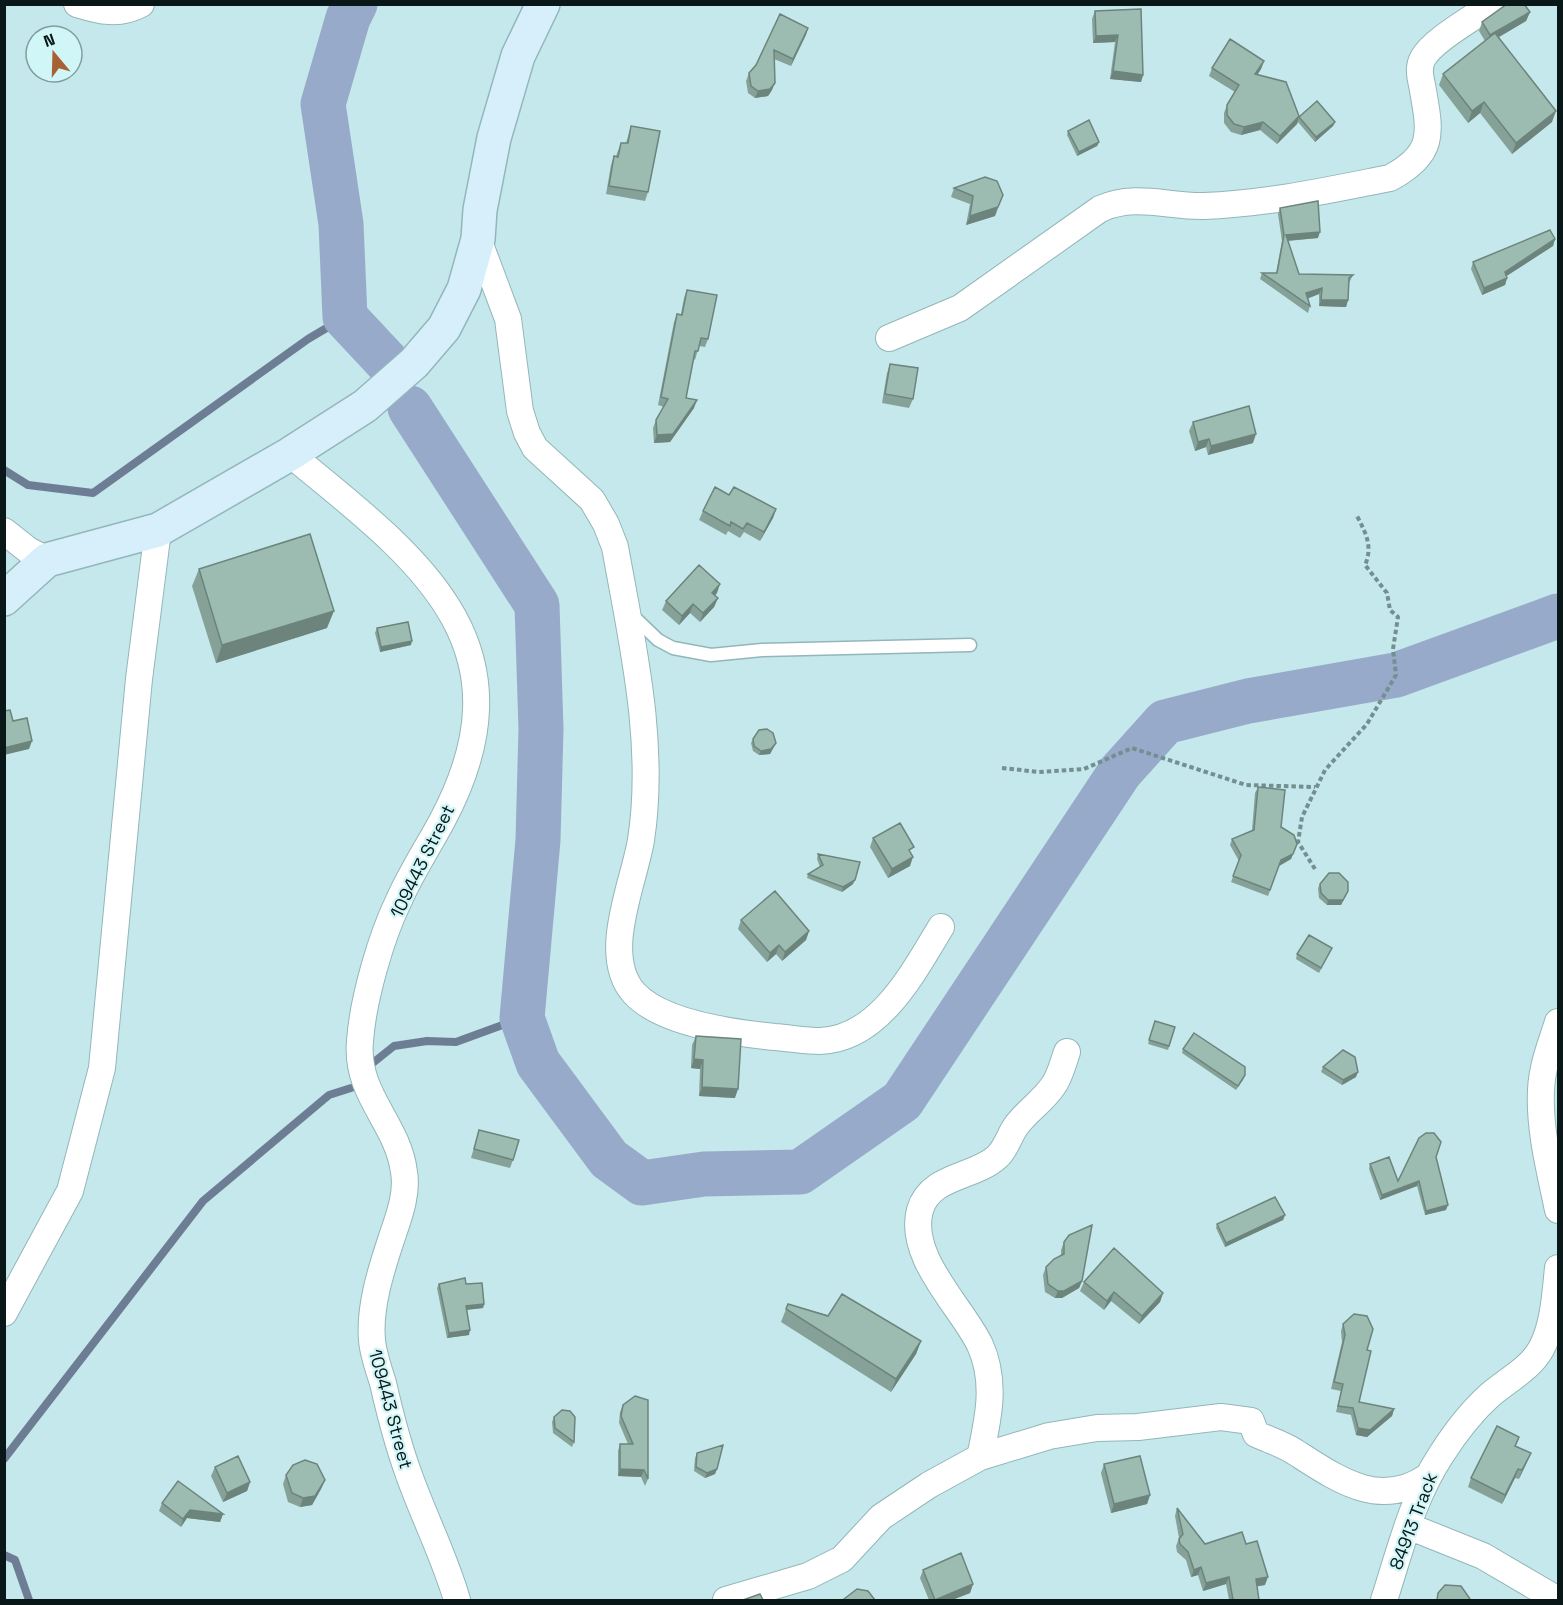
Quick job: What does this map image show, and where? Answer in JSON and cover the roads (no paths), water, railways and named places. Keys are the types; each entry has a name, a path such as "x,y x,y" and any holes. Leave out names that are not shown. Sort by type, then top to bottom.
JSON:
{"street":[{"path":"77,4 99,11 118,13 141,4"},
{"path":"4,599 47,560 158,530 290,454 365,406 414,363 444,328 464,289 478,239 480,210 494,138 518,56 543,4"},
{"path":"890,338 960,308 1100,210 1115,203 1153,201 1203,206 1262,200 1390,178 1407,169 1420,157 1429,134 1419,71 1423,58 1432,48 1492,4"},
{"path":"478,239 508,318 520,411 527,433 535,448 592,500 606,524 615,547 639,695 644,753 641,837 628,888 619,945 623,974 635,993 666,1015 697,1024 769,1036 822,1041 847,1033 871,1020 885,1008 907,982 941,927"},
{"name":"109443 Street","path":"290,454 368,518 431,583 458,625 473,664 475,732 470,754 444,817 398,901 369,988 360,1040 363,1082 398,1151 405,1173 402,1205 386,1255 374,1311 372,1340 390,1415 409,1475 457,1600"},
{"path":"4,1313 69,1191 102,1068 139,679 158,530"},
{"path":"4,531 28,550 47,560"},
{"path":"1558,1022 1546,1060 1541,1089 1543,1132 1558,1210"},
{"path":"980,1457 989,1418 990,1393 987,1368 980,1345 944,1292 928,1260 918,1226 921,1210 926,1197 936,1189 1000,1154 1015,1128 1055,1084 1067,1052"},
{"name":"84913 Track","path":"1384,1600 1408,1526 1427,1478 1472,1412 1529,1365 1540,1349 1554,1306 1558,1268"},
{"path":"726,1600 808,1576 842,1559 881,1517 929,1485 980,1457 1059,1435 1097,1428 1138,1428 1221,1417 1251,1421 1256,1434 1293,1450 1318,1469 1371,1491 1410,1489 1427,1478"},
{"path":"1408,1526 1483,1556 1558,1600"}],"lane":[{"path":"626,606 640,625 658,640 673,648 711,656 783,649 970,645"}],"waterway":[{"path":"355,4 348,18 323,104 341,224 345,317 388,363"},
{"path":"4,470 28,485 93,493 308,339 345,317"},
{"path":"410,408 537,605 541,729 538,840 522,1018 538,1063 609,1159 642,1183 704,1174 800,1172 902,1101 1120,772 1165,722 1248,701 1396,675 1558,616"},
{"path":"369,1066 394,1046 427,1041 456,1042 522,1018"},
{"path":"4,1459 203,1201 329,1095 351,1088"},
{"path":"4,1555 15,1560 29,1600"}]}
